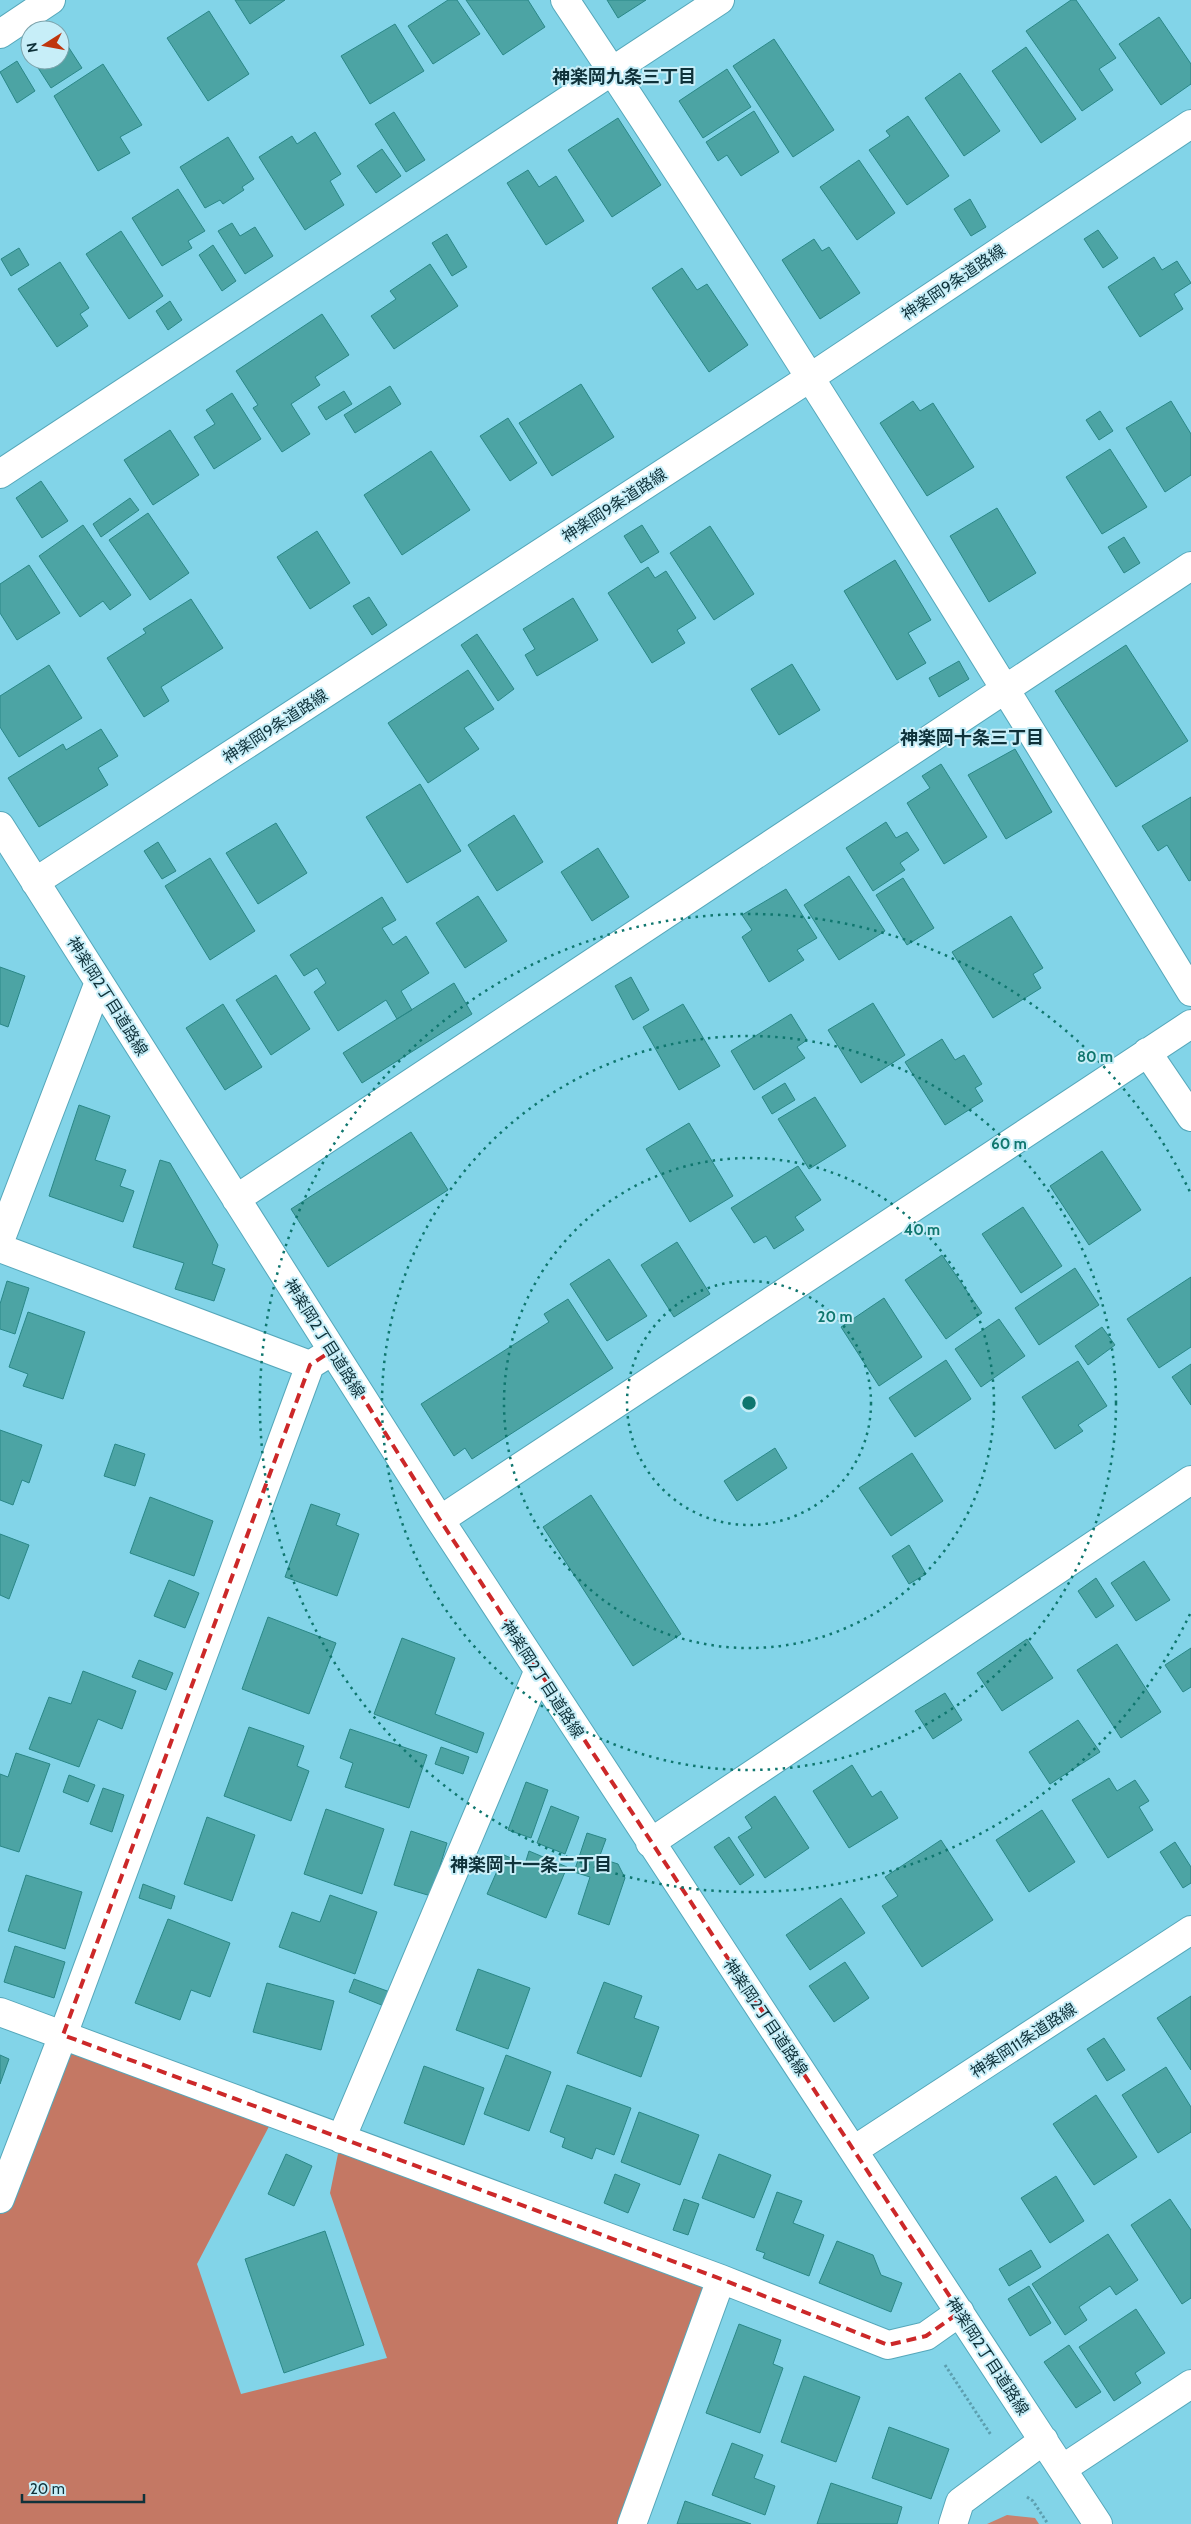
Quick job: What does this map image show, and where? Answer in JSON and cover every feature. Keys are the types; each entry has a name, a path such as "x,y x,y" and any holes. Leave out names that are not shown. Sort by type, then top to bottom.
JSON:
{"street":[{"path":"0,34 51,0"},
{"path":"565,0 811,377 1191,992"},
{"path":"0,474 720,0"},
{"name":"神楽岡9条道路線","path":"35,882 811,377 1191,124"},
{"path":"236,1199 1191,566"},
{"name":"神楽岡2丁目道路線","path":"0,826 538,1672 854,2150 1098,2524"},
{"path":"0,1241 99,982"},
{"path":"440,1520 1191,1024"},
{"path":"1147,1052 1191,1117"},
{"path":"0,1248 310,1365"},
{"path":"0,2199 63,2035 310,1365 333,1350"},
{"path":"650,1843 1191,1480"},
{"path":"341,2139 538,1672"},
{"name":"神楽岡11条道路線","path":"854,2150 1191,1930"},
{"path":"0,2012 722,2278 888,2344 926,2336 960,2312"},
{"path":"632,2524 722,2278"},
{"path":"1062,2469 1191,2384"},
{"path":"953,2524 960,2502 1044,2440"}],"path":[{"path":"926,2336 1010,2464 1019,2492 1033,2501 1048,2524"}],"highlighted area":[{"path":"333,1350 440,1520 960,2312 926,2336 888,2345 721,2279 63,2035 310,1365"}],"shaded area":[{"path":"63,2035 275,2115 197,2264 241,2394 387,2358 330,2193 341,2139 721,2279 632,2524 0,2524 0,2199"},
{"path":"1007,2515 1035,2518 1039,2524 987,2524"}],"building":[{"path":"235,0 285,0 250,24"},
{"path":"448,0 457,0 480,34 433,64 408,26"},
{"path":"466,0 528,0 545,27 503,55"},
{"path":"607,0 646,0 618,18"},
{"path":"1071,0 1076,0 1116,58 1099,69 1113,90 1082,111 1026,31"},
{"path":"209,11 249,74 208,101 167,38"},
{"path":"1159,17 1191,64 1191,84 1161,105 1119,44"},
{"path":"395,24 424,71 370,104 341,56"},
{"path":"774,39 834,130 793,157 733,66"},
{"path":"1026,47 1076,119 1041,143 992,71"},
{"path":"70,49 82,68 51,88 39,70 70,70"},
{"path":"17,61 20,70 22,70 35,91 17,103 0,72"},
{"path":"103,64 142,125 120,137 130,153 98,171 54,96"},
{"path":"727,69 751,107 703,138 679,101"},
{"path":"960,73 1000,131 964,156 925,98"},
{"path":"754,111 779,152 741,176 727,155 718,161 706,142"},
{"path":"394,112 425,160 406,172 375,124"},
{"path":"908,116 949,176 907,205 869,150 890,136 886,131"},
{"path":"618,118 661,185 612,217 568,150"},
{"path":"315,132 341,174 330,181 344,205 305,230 259,157 292,136 297,144"},
{"path":"228,137 254,179 242,187 244,190 223,204 220,200 205,208 180,167"},
{"path":"382,149 401,176 376,193 357,166"},
{"path":"859,160 895,213 857,240 820,187"},
{"path":"528,170 539,187 556,176 584,221 546,245 507,183"},
{"path":"178,189 205,231 188,241 192,248 162,266 132,218"},
{"path":"970,199 986,227 971,236 954,209"},
{"path":"232,223 240,236 255,227 273,256 245,274 218,231"},
{"path":"1098,230 1118,258 1103,268 1084,239"},
{"path":"121,231 163,296 129,319 86,254"},
{"path":"447,234 467,267 452,276 432,243"},
{"path":"814,239 822,251 829,247 860,293 820,319 782,260"},
{"path":"213,245 236,281 222,291 199,255"},
{"path":"19,248 29,265 11,276 1,259"},
{"path":"1154,257 1162,270 1177,261 1191,283 1174,294 1183,309 1140,337 1108,287"},
{"path":"60,262 89,308 80,314 88,326 57,347 18,289"},
{"path":"430,264 458,306 394,349 371,316 396,299 390,291"},
{"path":"682,268 697,290 707,284 748,345 709,372 652,288"},
{"path":"170,301 182,320 168,330 156,311"},
{"path":"322,314 349,355 315,377 320,385 291,404 310,434 282,452 253,408 258,405 236,371"},
{"path":"581,384 614,437 552,476 519,423"},
{"path":"390,386 401,404 355,433 344,415"},
{"path":"344,391 352,404 326,420 318,407"},
{"path":"232,393 261,439 214,469 194,437 215,424 206,410"},
{"path":"913,401 920,411 933,403 974,467 927,496 880,423"},
{"path":"1171,401 1191,434 1191,475 1165,492 1126,428"},
{"path":"1100,411 1113,431 1099,440 1086,420"},
{"path":"508,418 537,463 510,481 480,436"},
{"path":"170,430 199,475 153,505 124,460"},
{"path":"1110,449 1147,507 1102,534 1066,477"},
{"path":"431,451 470,510 402,555 364,495"},
{"path":"41,481 68,521 42,538 16,498"},
{"path":"130,498 139,510 101,537 93,524"},
{"path":"997,508 1036,573 989,602 950,536"},
{"path":"148,513 189,573 150,600 109,540"},
{"path":"83,525 131,595 110,610 103,601 80,617 39,556"},
{"path":"642,525 659,552 641,563 624,536"},
{"path":"710,526 754,594 714,620 670,553"},
{"path":"317,531 350,583 310,609 277,557"},
{"path":"1124,537 1140,563 1124,573 1108,547"},
{"path":"895,560 931,620 908,633 926,663 897,680 844,591"},
{"path":"29,565 60,613 17,640 0,613 0,584"},
{"path":"648,567 655,578 666,571 696,618 677,630 685,643 652,663 608,593"},
{"path":"369,597 387,625 372,635 353,606"},
{"path":"573,598 598,640 537,676 525,655 535,649 523,629"},
{"path":"191,599 223,648 161,687 169,701 144,717 107,658 146,633 143,629"},
{"path":"477,634 514,689 498,701 461,645"},
{"path":"1126,645 1188,741 1116,787 1055,691"},
{"path":"959,661 969,679 939,697 929,678"},
{"path":"792,664 820,710 779,735 751,689"},
{"path":"49,665 82,718 19,757 0,727 0,696"},
{"path":"468,670 494,709 464,728 479,749 428,783 388,723"},
{"path":"101,729 118,756 98,768 108,785 39,827 8,778 63,744 66,750"},
{"path":"1015,749 1052,812 1006,839 968,775"},
{"path":"941,764 987,837 944,864 907,803 930,788 922,776"},
{"path":"420,784 461,851 407,883 366,817"},
{"path":"1191,797 1191,880 1189,881 1167,845 1158,851 1142,826"},
{"path":"514,815 543,862 497,891 468,845"},
{"path":"886,822 896,838 907,832 919,850 900,863 905,870 873,891 846,848"},
{"path":"276,823 307,873 258,904 226,853"},
{"path":"158,842 176,871 162,879 144,851"},
{"path":"598,848 629,897 592,921 561,872"},
{"path":"210,858 255,931 210,960 165,886"},
{"path":"849,876 885,931 839,960 804,905"},
{"path":"903,878 934,928 907,945 876,895"},
{"path":"786,889 817,938 797,950 804,960 769,982 742,937 752,930 742,915"},
{"path":"478,896 507,941 465,968 436,923"},
{"path":"382,897 396,920 382,928 393,945 406,936 429,973 401,991 412,1010 397,1019 386,1000 338,1031 314,992 326,983 317,968 304,976 290,955"},
{"path":"1011,916 1043,968 1033,974 1041,988 993,1018 952,952"},
{"path":"0,967 25,976 8,1027 0,1024"},
{"path":"276,975 310,1029 271,1055 236,1000"},
{"path":"631,977 649,1010 633,1020 615,986"},
{"path":"454,983 472,1014 362,1083 343,1053"},
{"path":"873,1003 905,1055 861,1083 828,1030"},
{"path":"223,1004 262,1067 225,1090 186,1028"},
{"path":"683,1004 720,1066 679,1090 643,1027"},
{"path":"791,1014 807,1040 797,1047 805,1058 754,1090 731,1051"},
{"path":"942,1039 955,1060 964,1055 982,1084 975,1088 983,1101 945,1125 905,1062"},
{"path":"785,1083 795,1100 772,1114 762,1097"},
{"path":"815,1097 846,1146 809,1169 778,1119"},
{"path":"79,1105 110,1116 95,1160 126,1170 120,1186 134,1191 123,1222 49,1196"},
{"path":"689,1123 733,1196 690,1222 646,1149"},
{"path":"411,1132 448,1190 328,1267 291,1209"},
{"path":"1102,1151 1141,1210 1089,1245 1050,1186"},
{"path":"160,1160 170,1163 218,1245 212,1264 225,1269 214,1301 175,1289 184,1263 133,1247"},
{"path":"798,1166 821,1200 795,1217 804,1230 774,1249 766,1236 754,1243 731,1208"},
{"path":"1023,1207 1062,1266 1021,1293 982,1234"},
{"path":"677,1242 710,1294 674,1317 641,1265"},
{"path":"942,1255 982,1313 946,1339 905,1280"},
{"path":"609,1259 647,1316 607,1341 570,1284"},
{"path":"1075,1268 1099,1305 1039,1345 1015,1308"},
{"path":"1191,1277 1191,1347 1159,1368 1127,1319"},
{"path":"7,1281 29,1288 15,1334 0,1329 0,1304"},
{"path":"884,1298 922,1357 879,1386 841,1327"},
{"path":"568,1299 613,1368 472,1459 465,1448 454,1456 421,1404 549,1322 544,1314"},
{"path":"28,1312 85,1332 63,1399 23,1386 28,1374 9,1367"},
{"path":"999,1319 1025,1356 981,1387 955,1349"},
{"path":"1102,1327 1115,1345 1088,1365 1075,1346"},
{"path":"946,1360 971,1399 915,1437 889,1398"},
{"path":"1078,1361 1107,1406 1078,1425 1083,1431 1055,1449 1022,1397"},
{"path":"1191,1364 1191,1405 1172,1377"},
{"path":"0,1430 42,1445 29,1483 22,1480 13,1505 0,1500"},
{"path":"115,1444 145,1454 135,1486 104,1476"},
{"path":"775,1448 787,1468 737,1501 724,1481"},
{"path":"912,1453 943,1501 891,1536 859,1488"},
{"path":"591,1495 681,1634 633,1666 543,1527"},
{"path":"150,1497 213,1521 194,1576 130,1553"},
{"path":"311,1504 340,1514 336,1525 359,1534 337,1596 285,1577"},
{"path":"0,1534 29,1545 9,1599 0,1595"},
{"path":"909,1545 926,1574 909,1584 892,1556"},
{"path":"1144,1561 1170,1600 1136,1621 1111,1583"},
{"path":"1096,1578 1114,1606 1096,1618 1078,1591"},
{"path":"169,1580 199,1593 185,1628 154,1616"},
{"path":"268,1617 336,1643 309,1714 242,1689"},
{"path":"402,1638 455,1658 435,1714 484,1733 477,1753 374,1714"},
{"path":"1027,1639 1053,1678 1002,1711 977,1673"},
{"path":"1117,1644 1161,1712 1121,1738 1077,1670"},
{"path":"1191,1648 1191,1687 1183,1692 1165,1665"},
{"path":"139,1660 173,1673 166,1690 132,1677"},
{"path":"83,1671 136,1691 122,1729 98,1719 79,1767 29,1749 49,1697 71,1704"},
{"path":"945,1693 962,1720 933,1739 915,1711"},
{"path":"1078,1720 1100,1752 1050,1784 1029,1752"},
{"path":"249,1727 304,1746 297,1766 309,1771 291,1821 224,1796"},
{"path":"350,1729 427,1755 409,1808 345,1787 353,1763 340,1758"},
{"path":"441,1747 469,1757 463,1774 435,1764"},
{"path":"16,1753 50,1764 19,1852 0,1846 0,1774 8,1777"},
{"path":"852,1765 872,1797 881,1791 898,1818 849,1848 813,1791"},
{"path":"69,1775 95,1785 88,1802 63,1792"},
{"path":"1109,1778 1117,1791 1135,1780 1149,1801 1139,1807 1153,1830 1108,1858 1072,1800"},
{"path":"526,1782 548,1790 531,1838 508,1830"},
{"path":"103,1788 124,1795 112,1832 90,1824"},
{"path":"775,1796 809,1848 765,1878 738,1837 752,1828 745,1817"},
{"path":"551,1806 579,1817 565,1854 537,1843"},
{"path":"326,1809 384,1829 362,1894 304,1874"},
{"path":"1042,1810 1075,1862 1029,1892 996,1840"},
{"path":"207,1817 255,1835 232,1901 184,1884"},
{"path":"411,1831 447,1843 431,1896 394,1885"},
{"path":"587,1833 606,1839 599,1858 618,1864 625,1878 609,1925 578,1914 590,1877 574,1872"},
{"path":"729,1837 754,1875 740,1885 714,1847"},
{"path":"941,1840 993,1920 922,1967 882,1906 898,1896 885,1877"},
{"path":"1175,1842 1191,1867 1191,1883 1183,1888 1160,1852"},
{"path":"529,1851 567,1867 546,1918 487,1894 504,1855 525,1864"},
{"path":"26,1875 82,1892 65,1949 8,1931"},
{"path":"143,1884 175,1896 171,1909 139,1898"},
{"path":"330,1895 377,1912 355,1974 279,1947 292,1912 320,1922"},
{"path":"841,1898 865,1933 810,1970 786,1935"},
{"path":"168,1919 230,1943 210,1997 191,1990 180,2020 135,2003"},
{"path":"15,1946 65,1962 54,1998 4,1982"},
{"path":"845,1962 869,1998 834,2022 809,1986"},
{"path":"478,1969 530,1988 508,2049 456,2030"},
{"path":"354,1979 390,1992 384,2006 349,1992"},
{"path":"604,1982 642,1996 634,2018 659,2027 641,2077 577,2053"},
{"path":"267,1983 334,2001 321,2050 253,2032"},
{"path":"1191,1996 1191,2070 1157,2018"},
{"path":"1104,2038 1125,2070 1107,2081 1087,2049"},
{"path":"0,2055 9,2059 0,2084"},
{"path":"506,2055 551,2072 529,2131 484,2114"},
{"path":"424,2066 484,2088 464,2145 404,2123"},
{"path":"1166,2067 1191,2107 1191,2132 1158,2153 1122,2095"},
{"path":"567,2085 631,2108 614,2155 596,2148 592,2159 562,2147 565,2138 550,2132"},
{"path":"1096,2095 1137,2157 1094,2185 1053,2124"},
{"path":"639,2112 699,2135 680,2185 621,2162"},
{"path":"286,2154 312,2166 294,2206 268,2194"},
{"path":"719,2154 771,2175 754,2218 702,2198"},
{"path":"615,2174 640,2184 628,2213 604,2203"},
{"path":"1056,2176 1084,2221 1050,2243 1021,2198"},
{"path":"777,2192 802,2201 793,2223 824,2235 809,2276 763,2258 765,2253 756,2250"},
{"path":"684,2199 699,2204 688,2235 673,2230"},
{"path":"1170,2199 1191,2230 1191,2298 1182,2304 1131,2225"},
{"path":"325,2231 364,2345 284,2373 245,2259"},
{"path":"1108,2234 1138,2280 1116,2295 1110,2286 1079,2307 1087,2320 1065,2335 1032,2284"},
{"path":"837,2241 873,2255 881,2275 902,2283 891,2312 819,2283"},
{"path":"1031,2250 1041,2267 1009,2286 999,2269"},
{"path":"1029,2286 1051,2323 1030,2336 1008,2299"},
{"path":"1136,2309 1165,2353 1135,2373 1141,2383 1114,2401 1079,2347"},
{"path":"739,2324 781,2340 773,2364 783,2368 760,2433 706,2413"},
{"path":"1069,2345 1101,2392 1076,2408 1044,2362"},
{"path":"804,2376 860,2397 836,2462 781,2442"},
{"path":"889,2427 949,2449 931,2499 872,2478"},
{"path":"732,2443 763,2455 754,2478 775,2486 765,2515 712,2495"},
{"path":"831,2483 902,2507 897,2524 817,2524"},
{"path":"685,2501 751,2524 677,2524"}],"district":[{"name":"神楽岡九条三丁目","path":"624,77"},
{"name":"神楽岡十条三丁目","path":"972,738"},
{"name":"神楽岡十一条二丁目","path":"531,1865"}]}
